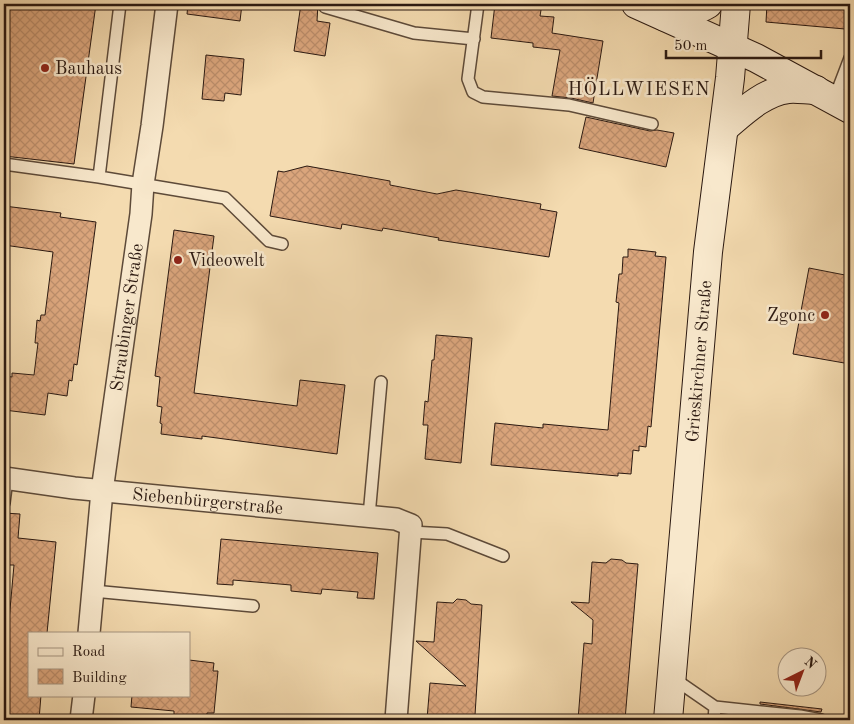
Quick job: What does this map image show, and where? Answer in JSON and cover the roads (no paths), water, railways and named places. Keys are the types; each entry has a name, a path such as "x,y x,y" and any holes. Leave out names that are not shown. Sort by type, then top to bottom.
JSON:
{"main road":[{"path":"636,4 756,58 833,100"},
{"path":"665,17 684,14 700,9 708,4"},
{"name":"Grieskirchner Straße","path":"668,720 708,252 724,128 736,4"},
{"path":"724,128 746,110 768,96 787,89 833,100"}],"street":[{"name":"Straubinger Straße","path":"89,632 102,490 140,224 143,184 152,126 166,4"},
{"name":"Siebenbürgerstraße","path":"5,479 396,519 411,528"},
{"path":"396,720 411,528"},
{"path":"81,720 84,696"}],"lane":[{"path":"99,177 120,4"},
{"path":"478,4 468,80 473,92 483,97 569,105 652,124"},
{"path":"325,7 414,33 474,39"},
{"path":"833,100 850,58"},
{"path":"4,164 99,177 225,198 269,241 282,244"},
{"path":"369,516 381,382"},
{"path":"4,503 5,479"},
{"path":"411,528 446,534 503,556"},
{"path":"93,591 253,606"},
{"path":"672,677 715,707 760,711 821,720"},
{"path":"714,720 715,707"}],"place":[{"name":"Bauhaus","path":"45,68"},
{"name":"Videowelt","path":"178,260"},
{"name":"Zgonc","path":"825,315"}],"district":[{"name":"HÖLLWIESEN","path":"639,88"}]}
